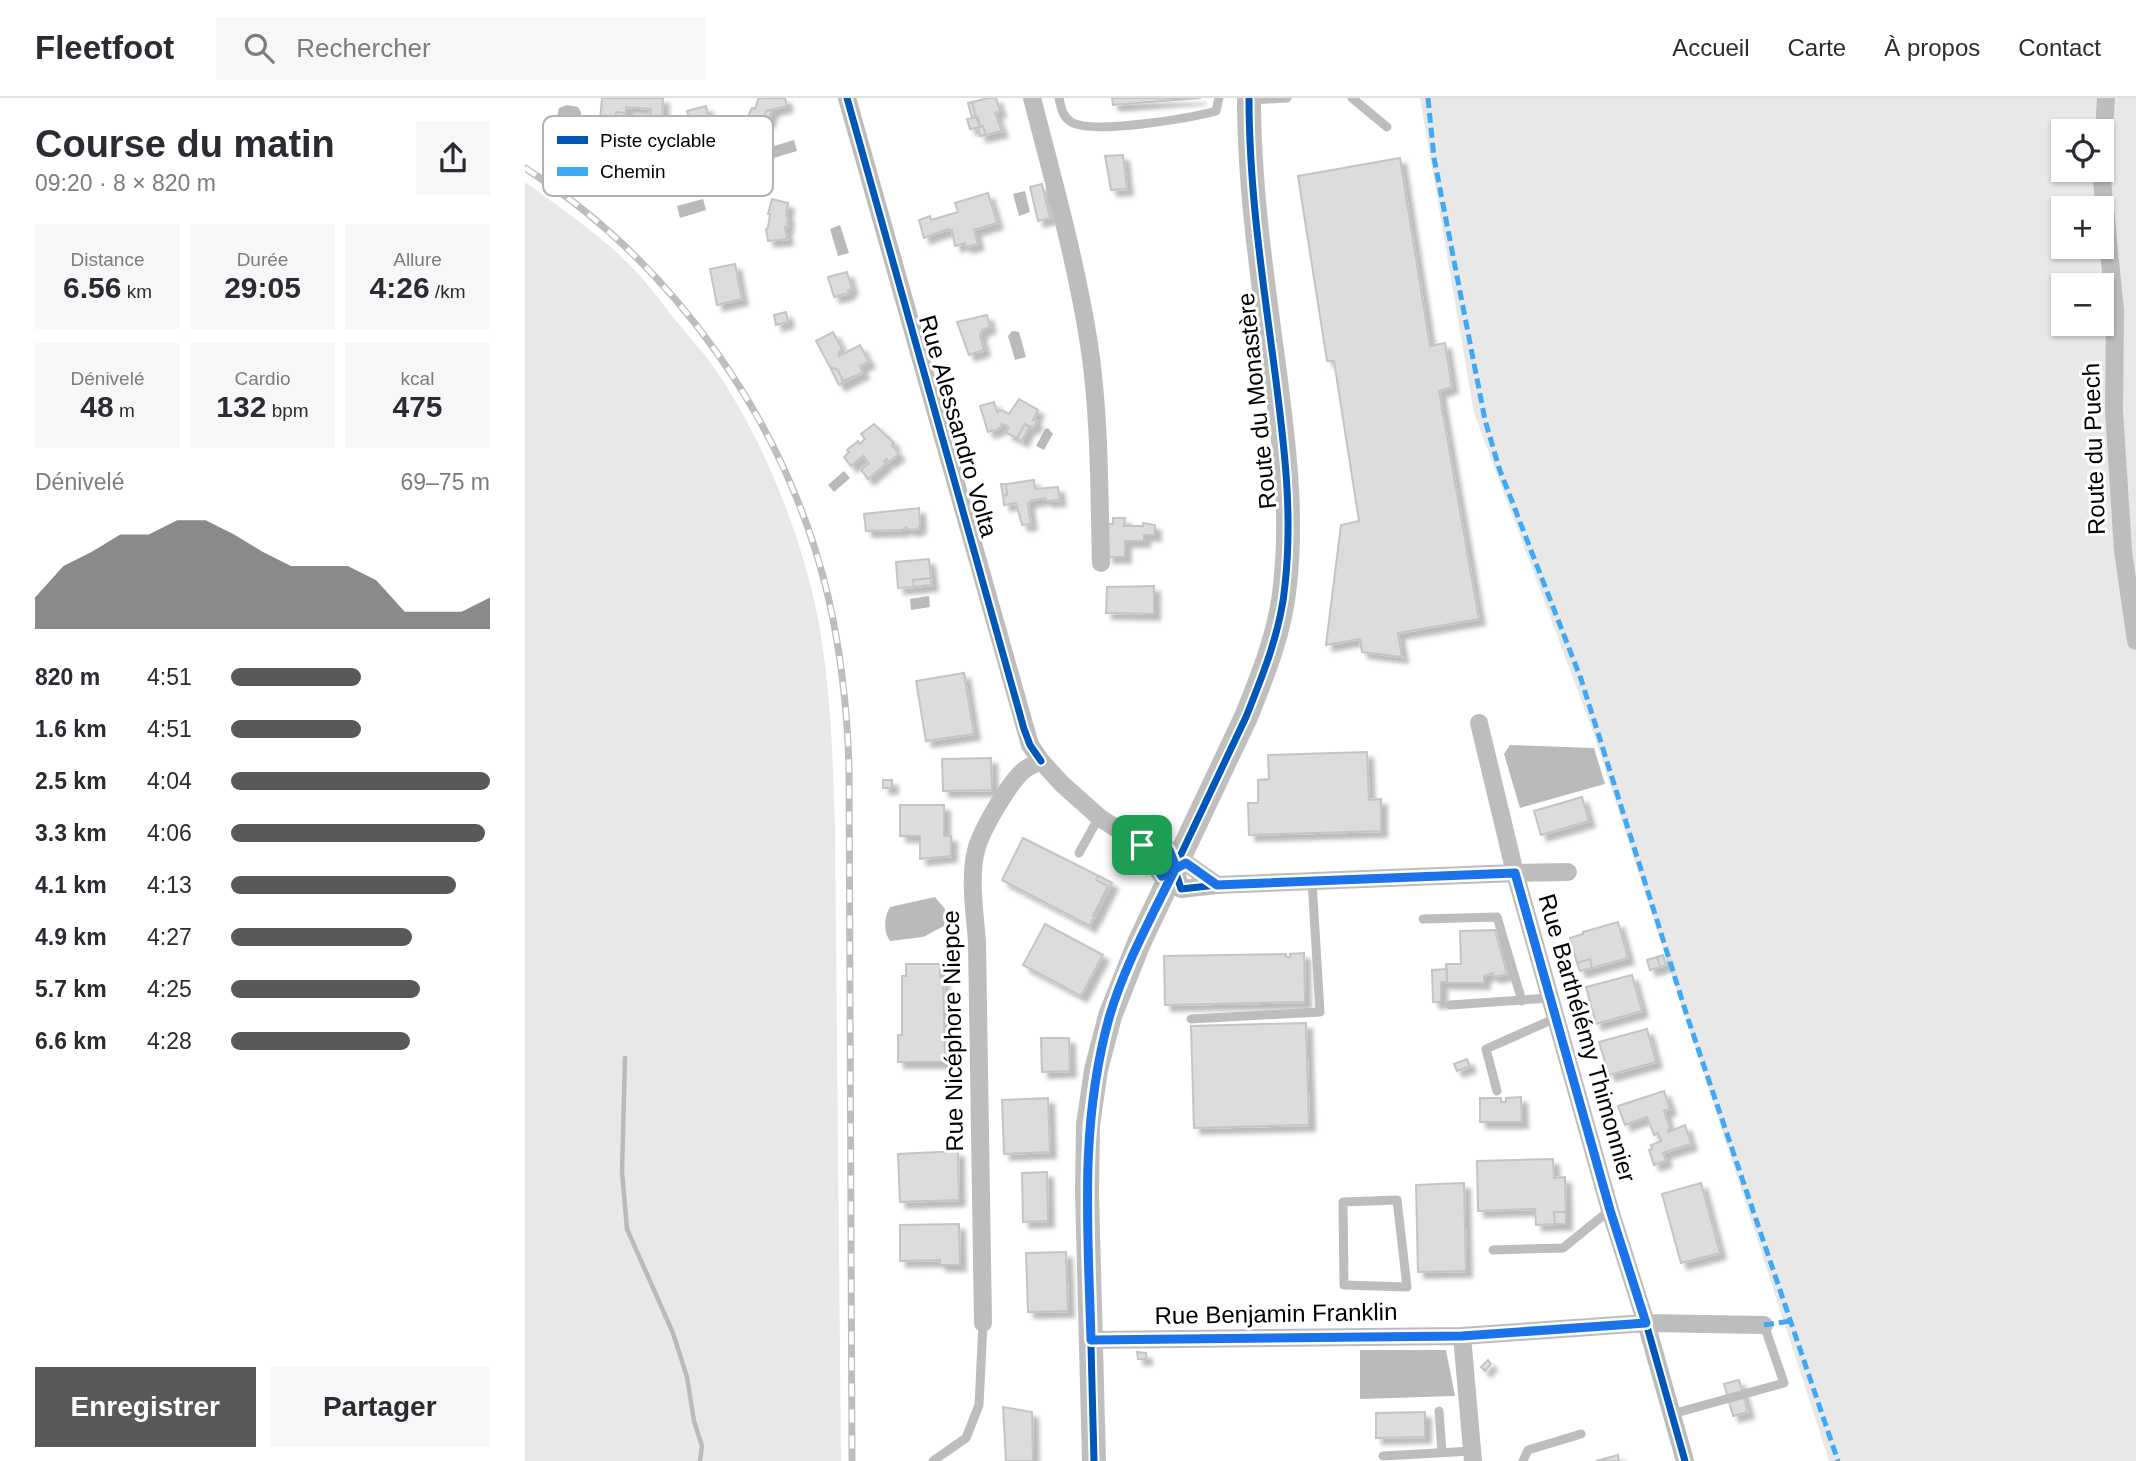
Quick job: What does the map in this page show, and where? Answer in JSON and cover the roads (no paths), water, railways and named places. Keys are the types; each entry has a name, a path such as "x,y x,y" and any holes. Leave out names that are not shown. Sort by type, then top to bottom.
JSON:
{"street":[{"name":"Rue Alessandro Volta","path":"847,98 1030,746 1041,761 1099,817 1142,845 1162,876 1176,867"},
{"path":"1032,98 1067,233 1089,344 1097,411 1101,563"},
{"path":"2105,119 2106,98"},
{"name":"Route du Monastère","path":"1094,1461 1087,1192 1088,1125 1097,1070 1110,1016 1139,943 1261,680 1285,588 1290,529 1288,470 1256,225 1249,99"},
{"name":"Route du Puech","path":"2102,182 2115,311 2114,410 2123,551 2136,641"},
{"path":"1479,723 1515,873 1568,872"},
{"name":"Rue Nicéphore Niepce","path":"983,1323 975,850 1012,784 1023,770 1041,761"},
{"name":"Rue Barthélémy Thimonnier","path":"1176,867 1186,863 1217,885 1515,873 1610,1210 1646,1323 1685,1461"},
{"name":"Rue Benjamin Franklin","path":"1091,1340 1462,1336 1646,1323 1764,1325"},
{"path":"1462,1336 1472,1456"}],"lane":[{"path":"1059,98 1063,114 1072,123 1094,127 1188,119 1216,111 1219,98"},
{"path":"1249,99 1287,98"},
{"path":"1352,98 1387,127"},
{"path":"1079,853 1099,817"},
{"path":"1191,1019 1320,1012 1311,881"},
{"path":"1423,919 1497,917 1522,1001"},
{"path":"1450,1005 1550,998"},
{"path":"1497,1091 1486,1049 1556,1018"},
{"path":"1397,1199 1407,1287 1344,1285 1343,1202 1397,1199"},
{"path":"1493,1250 1563,1248 1610,1210"},
{"path":"933,1461 966,1438 979,1405 983,1323"},
{"path":"1672,1414 1784,1383 1764,1325"},
{"path":"1439,1411 1443,1452"},
{"path":"1523,1461 1528,1450 1581,1434"},
{"path":"1383,1456 1443,1452 1472,1456"}],"waterway":[{"path":"625,1058 622,1172 627,1229 673,1333 687,1377 694,1421 702,1446 700,1461"}],"railway":[{"path":"525,168 543,181"},
{"path":"564,196 630,251 676,300 717,354 754,410 784,470 809,532 828,596 843,680 849,765 852,1461"}]}
